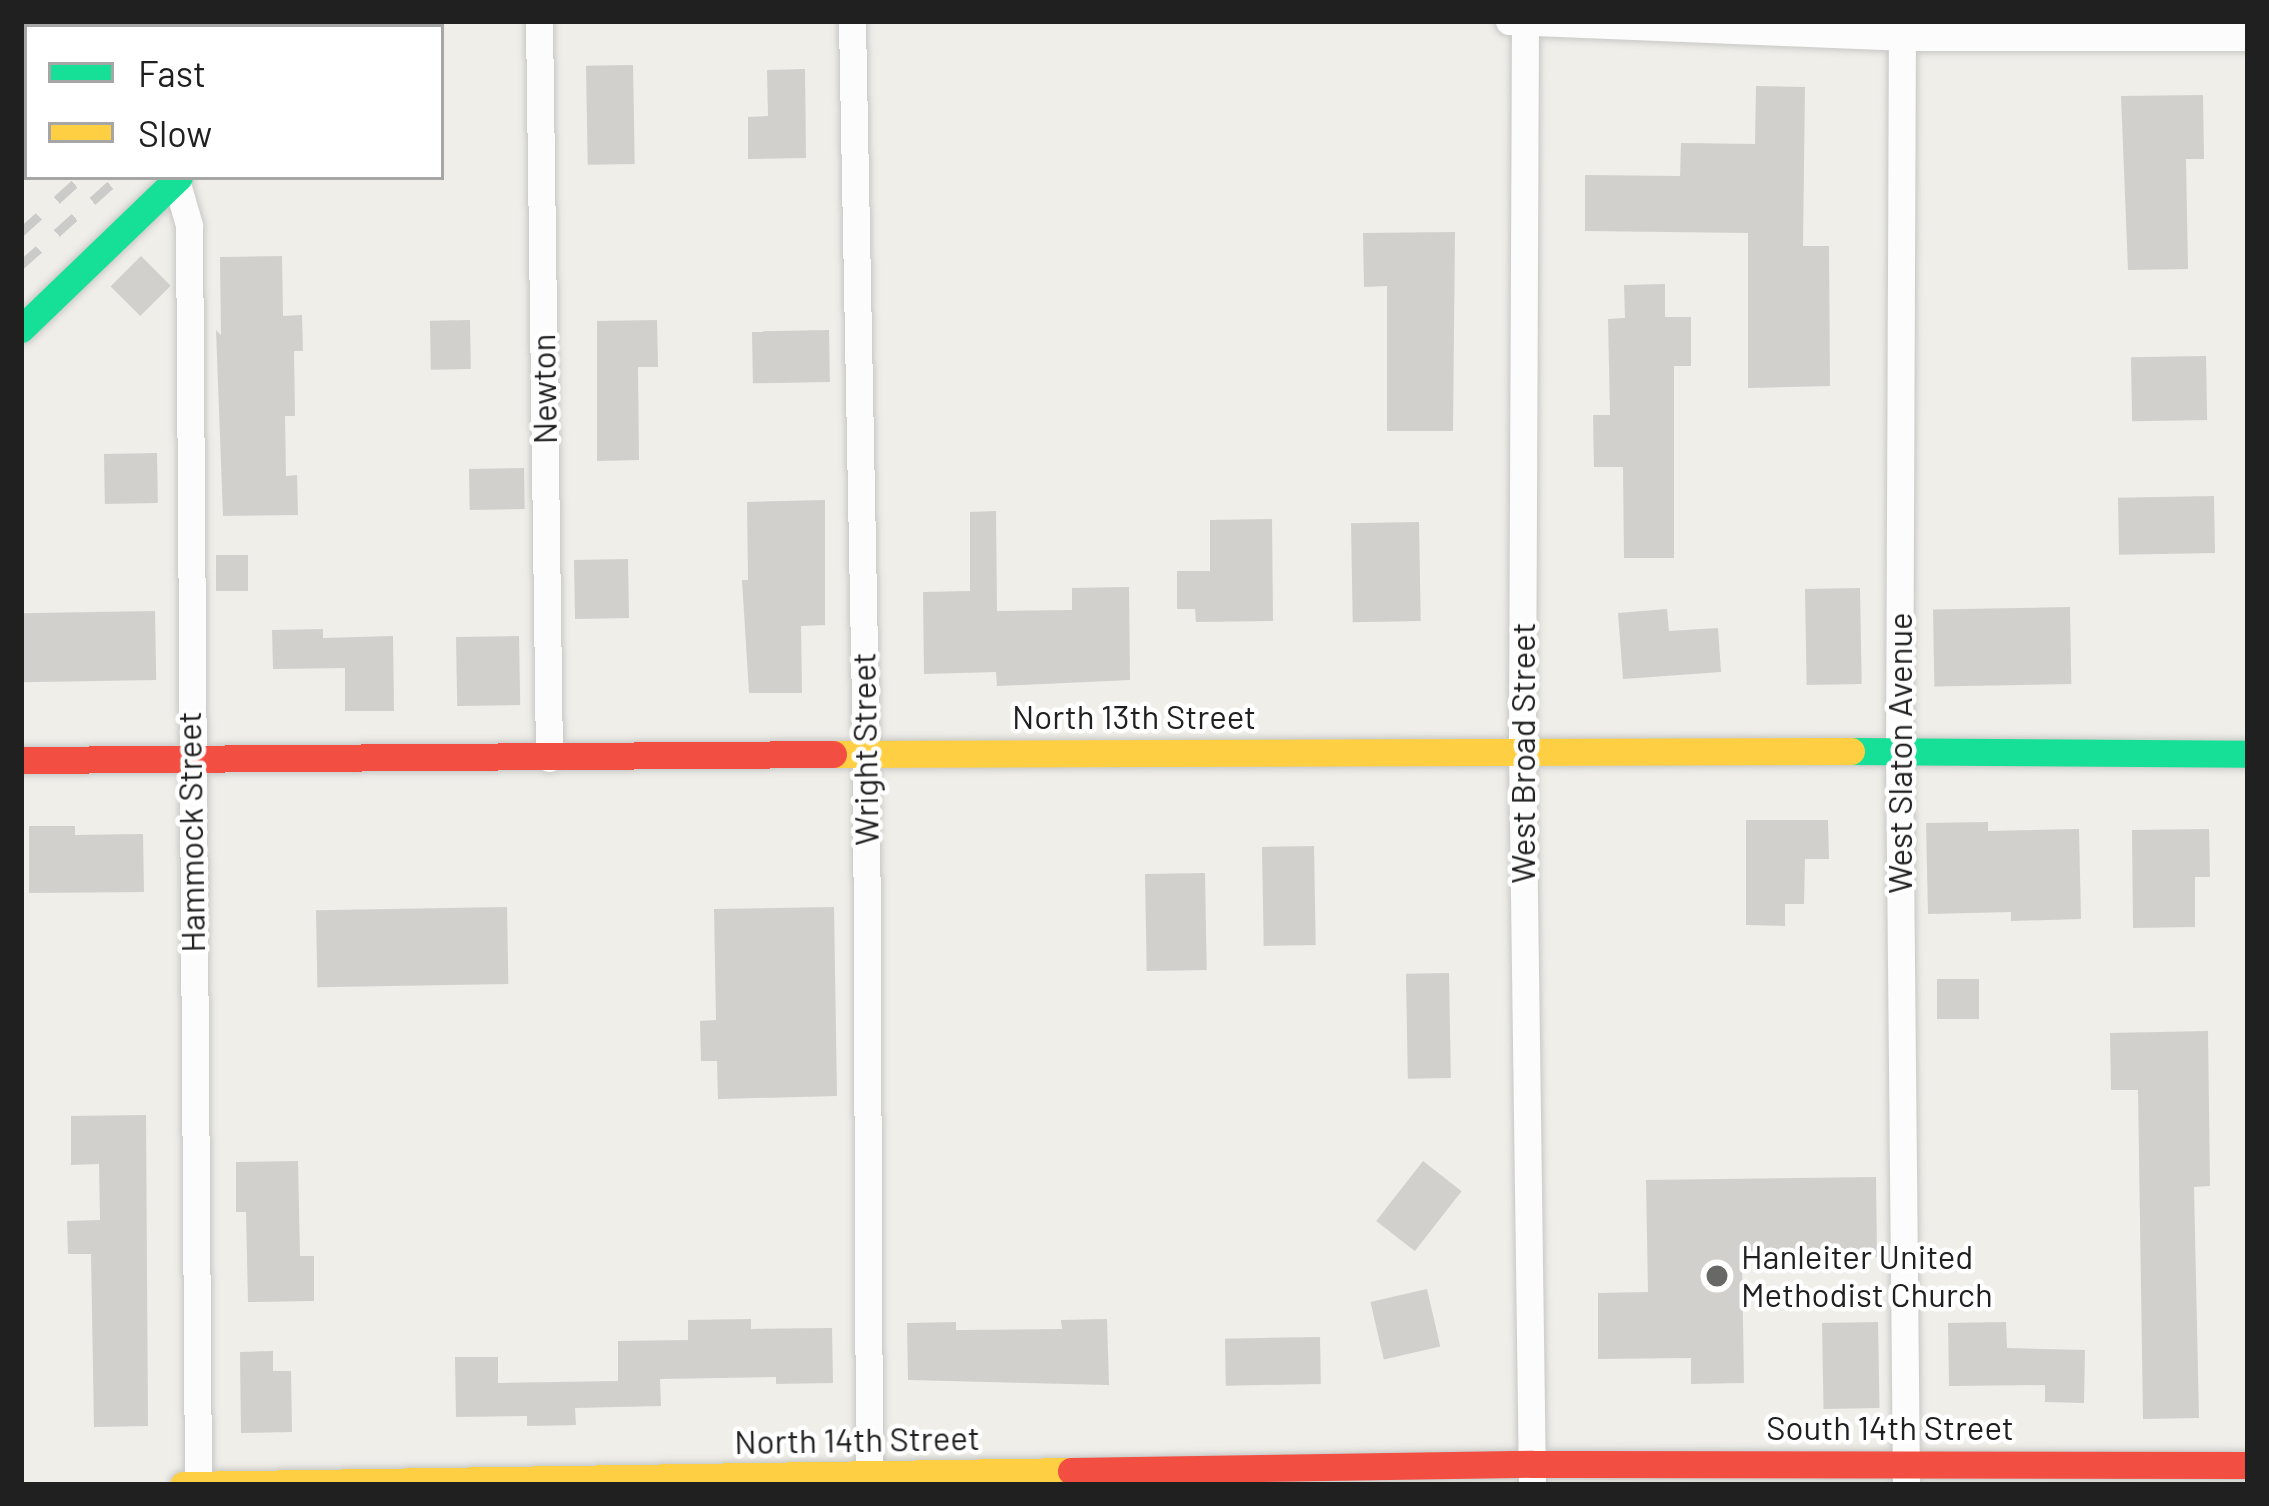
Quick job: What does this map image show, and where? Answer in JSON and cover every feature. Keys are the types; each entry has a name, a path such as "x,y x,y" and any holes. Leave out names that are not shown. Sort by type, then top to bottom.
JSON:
{"street":[{"name":"Newton","path":"539,21 549,758"},
{"name":"Wright Street","path":"852,21 866,755 869,1476"},
{"path":"1507,21 2248,37"},
{"name":"West Broad Street","path":"1525,21 1522,749 1532,1475"},
{"name":"West Slaton Avenue","path":"1902,29 1899,754 1906,1474"},
{"path":"21,329 176,180"},
{"name":"Hammock Street","path":"178,180 189,225 198,1485"},
{"name":"North 13th Street","path":"21,760 1522,749 2248,754"},
{"name":"South 14th Street","path":"1532,1475 1906,1474 2248,1465"},
{"name":"North 14th Street","path":"183,1485 869,1476 1532,1475"}],"building":[{"path":"633,65 635,164 588,165 586,66"},
{"path":"805,69 806,158 748,159 748,117 768,116 767,70"},
{"path":"1756,86 1805,87 1803,246 1829,246 1830,386 1748,388 1748,233 1585,231 1585,175 1680,176 1681,143 1755,144"},
{"path":"2203,95 2204,159 2186,159 2188,269 2128,270 2121,96"},
{"path":"1455,232 1453,431 1387,431 1387,286 1364,287 1363,233"},
{"path":"141,256 171,286 140,316 111,286"},
{"path":"282,256 283,316 302,315 303,351 294,351 295,416 285,416 286,476 297,475 298,515 223,516 216,330 221,335 220,257"},
{"path":"1665,284 1665,317 1691,317 1691,366 1674,366 1674,558 1624,558 1623,467 1594,467 1593,415 1610,415 1608,319 1625,318 1624,285"},
{"path":"470,320 471,369 431,370 430,321"},
{"path":"657,320 658,367 638,367 639,460 597,461 597,321"},
{"path":"829,330 830,382 753,383 752,331"},
{"path":"2206,356 2207,420 2132,421 2131,357"},
{"path":"157,453 158,503 105,504 104,454"},
{"path":"524,468 525,509 470,510 469,469"},
{"path":"2214,496 2215,553 2119,555 2118,498"},
{"path":"825,500 825,625 801,626 802,693 749,693 742,580 748,580 747,502"},
{"path":"996,511 997,611 1072,610 1072,588 1129,587 1130,680 997,686 996,672 924,674 923,592 970,591 970,512"},
{"path":"1272,519 1273,621 1196,622 1195,609 1177,609 1177,571 1210,571 1210,520"},
{"path":"1419,522 1421,621 1353,622 1351,523"},
{"path":"216,555 248,555 248,591 216,591"},
{"path":"628,559 629,618 575,619 574,560"},
{"path":"1860,588 1862,684 1807,685 1805,589"},
{"path":"2070,607 2071,684 1934,686 1933,609"},
{"path":"1667,609 1669,631 1718,628 1721,672 1623,679 1618,613"},
{"path":"155,611 156,680 22,682 21,613"},
{"path":"323,629 323,638 393,636 394,711 345,711 345,668 273,669 272,630"},
{"path":"519,636 520,705 457,706 456,637"},
{"path":"1746,820 1828,820 1829,859 1805,859 1804,904 1785,904 1785,926 1746,925"},
{"path":"1988,822 1988,831 2079,829 2081,919 2011,921 2011,912 1928,914 1926,823"},
{"path":"29,826 75,826 75,835 143,834 144,892 29,893"},
{"path":"2209,829 2210,877 2195,877 2195,927 2133,928 2132,830"},
{"path":"1314,846 1316,945 1264,946 1262,847"},
{"path":"1205,873 1207,970 1147,971 1145,874"},
{"path":"507,907 508,984 317,987 316,910"},
{"path":"834,907 837,1096 718,1099 717,1061 701,1061 700,1021 716,1020 714,909"},
{"path":"1449,973 1451,1078 1408,1079 1406,974"},
{"path":"1937,979 1979,979 1979,1019 1937,1019"},
{"path":"2208,1031 2210,1186 2194,1187 2199,1418 2143,1419 2138,1090 2111,1090 2110,1033"},
{"path":"146,1115 148,1426 94,1427 91,1254 68,1254 67,1221 100,1220 99,1164 71,1165 71,1116"},
{"path":"298,1161 300,1256 314,1256 314,1301 248,1302 246,1212 236,1212 236,1162"},
{"path":"1423,1161 1462,1191 1415,1251 1376,1221"},
{"name":"Hanleiter United Methodist Church","path":"1876,1177 1877,1257 1742,1259 1744,1383 1691,1384 1691,1358 1598,1359 1598,1293 1648,1292 1646,1180"},
{"path":"1427,1289 1440,1346 1384,1360 1370,1302"},
{"path":"751,1319 751,1329 832,1328 833,1383 776,1384 776,1377 660,1379 661,1406 575,1408 576,1425 527,1426 527,1416 456,1417 455,1357 498,1357 498,1383 618,1381 618,1341 688,1340 688,1320"},
{"path":"1107,1319 1109,1385 908,1380 907,1323 956,1322 956,1330 1062,1329 1061,1320"},
{"path":"1878,1322 1880,1408 1824,1409 1822,1323"},
{"path":"2006,1322 2007,1348 2085,1350 2084,1403 2045,1402 2045,1385 1949,1386 1948,1323"},
{"path":"1320,1337 1321,1384 1226,1386 1225,1339"},
{"path":"273,1351 273,1371 291,1371 292,1432 241,1433 240,1352"}],"railway":[{"path":"250,24 253,21"},
{"path":"288,24 292,21"},
{"path":"21,232 79,180"},
{"path":"21,265 116,180"}],"traffic: fast":[{"path":"21,329 176,180"},
{"path":"1851,751 2248,754"}],"traffic: slow":[{"path":"833,754 1851,751"},
{"path":"183,1485 1071,1471"}],"traffic: jam":[{"path":"345,24 348,21"},
{"path":"21,760 833,754"},
{"path":"1071,1471 1532,1464 2248,1465"}],"place":[{"name":"Hanleiter United Methodist Church","path":"1717,1276"}]}
